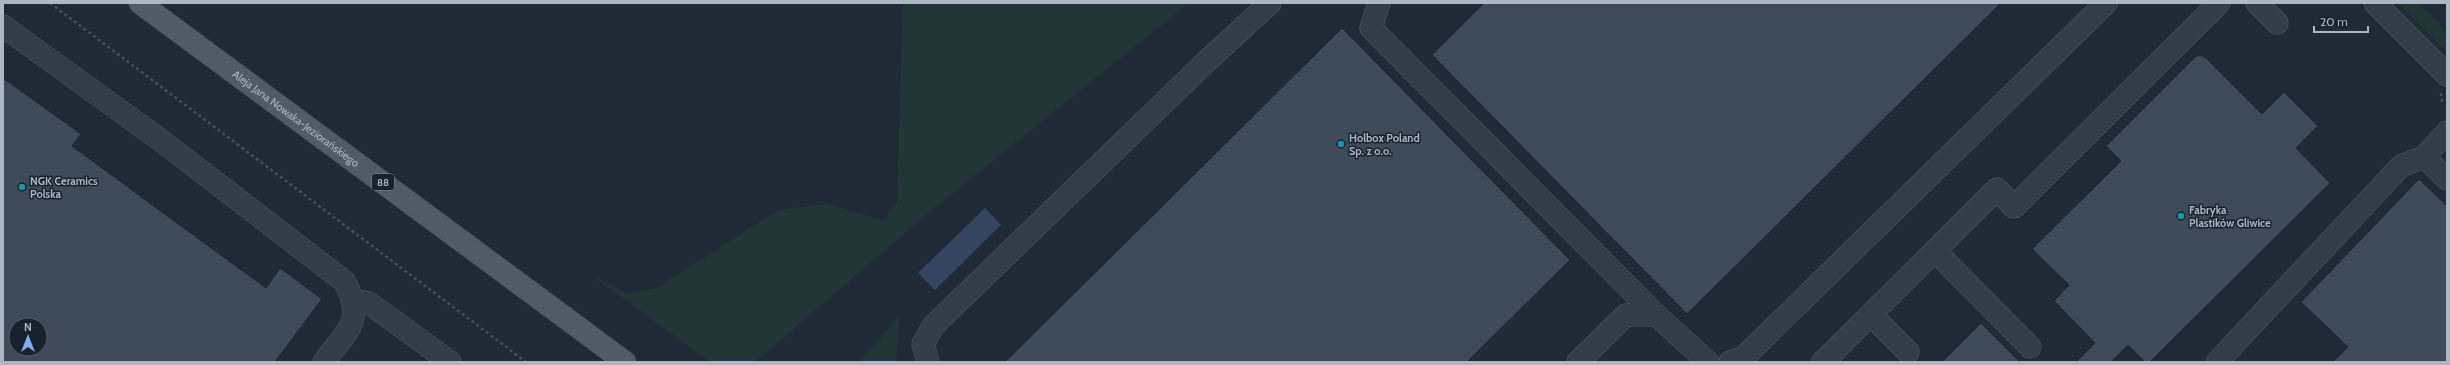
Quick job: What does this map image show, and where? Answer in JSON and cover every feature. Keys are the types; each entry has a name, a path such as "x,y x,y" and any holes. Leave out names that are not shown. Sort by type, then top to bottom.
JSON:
{"main road":[{"name":"Aleja Jana Nowaka-Jeziorańskiego","path":"140,3 625,362"}],"street":[{"path":"928,362 923,344 933,326 1208,60 1270,3"},
{"path":"1379,3 1371,28 1656,315 1708,362"},
{"path":"1730,362 1744,357 2106,3"},
{"path":"1823,362 1997,189 2014,207 2219,3"},
{"path":"2257,3 2277,23"},
{"path":"2375,3 2447,75"},
{"path":"3,26 163,142 345,282 354,300 355,313 352,324 324,362"},
{"path":"2217,362 2401,166 2424,156 2447,132"},
{"path":"2424,156 2447,179"},
{"path":"1934,251 2030,347"},
{"path":"354,300 369,303 450,362"},
{"path":"1578,362 1626,315 1656,315"},
{"path":"1871,315 1908,352"}],"path":[{"path":"50,3 526,362"}],"green space":[{"path":"903,3 1189,3 933,209 755,362 710,362 593,276 628,294 657,288 778,210 827,204 883,220 897,203"},
{"path":"2397,3 2418,3 2447,32 2447,48 2442,48"},
{"path":"899,317 896,362 859,362"}],"water":[{"path":"985,208 1001,225 935,290 918,273"}],"building":[{"path":"1484,3 2001,3 1687,314 1432,55"},
{"name":"Holbox Poland Sp. z o.o.","path":"1342,28 1570,260 1467,362 1005,362"},
{"name":"Fabryka Plastików Gliwice","path":"2200,55 2206,58 2262,114 2284,92 2318,126 2296,148 2330,183 2150,362 2145,362 2128,345 2111,362 2076,362 2095,343 2054,301 2069,285 2032,249 2121,161 2106,146 2195,57"},
{"path":"3,78 81,134 72,146 266,288 280,268 322,299 275,362 3,362"},
{"path":"2419,179 2447,206 2447,362 2333,362 2348,347 2301,302"},
{"path":"1981,323 2020,362 1942,362"}],"place":[{"name":"Holbox Poland Sp. z o.o.","path":"1341,144"},
{"name":"NGK Ceramics Polska","path":"22,187"},
{"name":"Fabryka Plastików Gliwice","path":"2181,216"}]}
